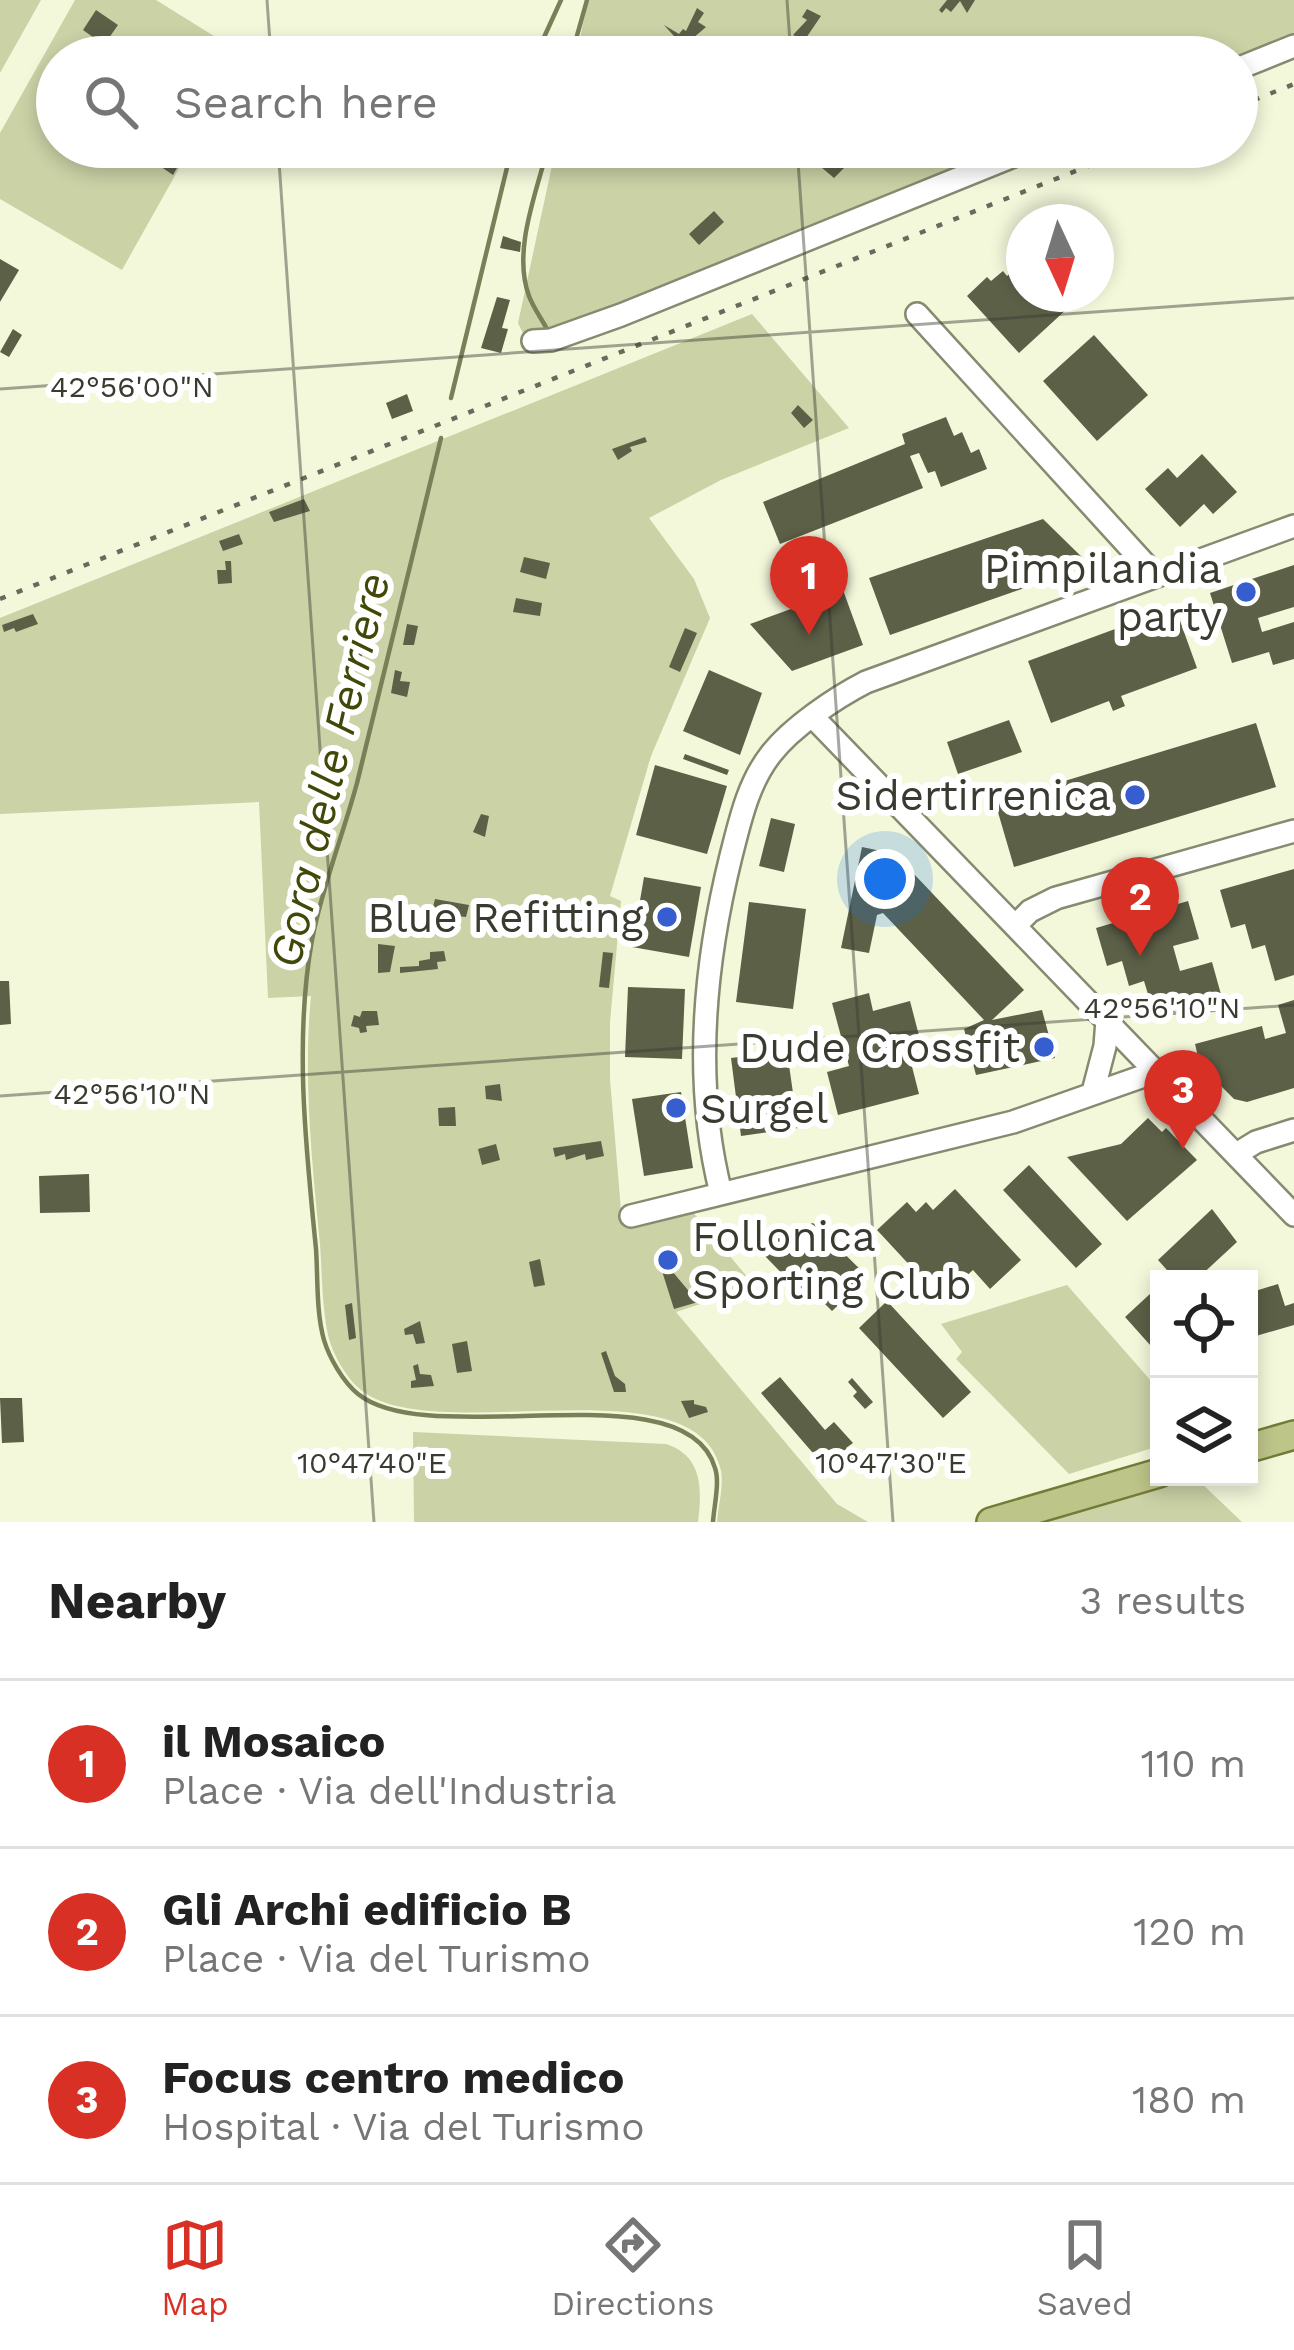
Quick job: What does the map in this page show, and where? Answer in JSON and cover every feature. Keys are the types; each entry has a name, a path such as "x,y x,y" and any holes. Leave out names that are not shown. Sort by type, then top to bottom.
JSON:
{"main road":[{"path":"991,1522 1150,1476"}],"street":[{"path":"1258,61 1294,46"},
{"path":"533,341 551,340 644,306 984,168"},
{"path":"917,314 1154,574"},
{"path":"721,1193 711,1143 705,1028 708,967 721,897 753,785 781,743 866,682 1294,526"},
{"path":"814,718 1294,1215"},
{"path":"1016,925 1030,911 1056,898 1294,831"},
{"path":"1093,1092 1107,1020"},
{"path":"631,1216 1013,1122 1158,1071"},
{"path":"1238,1154 1256,1142 1294,1130"},
{"path":"1271,1442 1294,1423"}],"green space":[{"path":"0,0 41,0 0,73"},
{"path":"75,0 156,0 214,36 55,36"},
{"path":"588,0 1294,0 1294,41 1258,56 1258,36 580,36"},
{"path":"36,69 36,168 179,168 122,270 0,199 0,133"},
{"path":"551,168 977,168 532,352 518,323"},
{"path":"752,314 849,428 721,480 649,518 694,579 710,618 651,756 610,896 621,901 610,1079 621,1210 626,1228 691,1210 755,1286 676,1312 837,1504 868,1522 717,1522 720,1467 699,1435 662,1418 613,1411 444,1412 396,1406 361,1390 336,1357 324,1313 310,1120 311,996 268,998 259,802 0,814 0,618"},
{"path":"1067,1285 1150,1380 1150,1449 1069,1474 956,1359 962,1352 941,1324"},
{"path":"413,1432 666,1444 693,1465 699,1486 698,1522 414,1522"},
{"path":"1169,1486 1204,1486 1242,1522 1046,1522"}],"building":[{"path":"947,0 975,0 967,13 960,1 951,12 946,8 942,13 939,10"},
{"path":"697,8 704,13 698,22 706,27 696,36 674,36 664,25 679,34 686,31"},
{"path":"807,9 821,16 807,36 795,36 807,20 802,17"},
{"path":"96,10 118,25 110,36 91,36 83,30"},
{"path":"822,168 844,168 834,178"},
{"path":"714,211 724,222 699,245 689,234"},
{"path":"503,236 521,242 520,252 500,248"},
{"path":"0,259 19,270 0,302"},
{"path":"1003,271 1006,312 1064,312 1019,353 967,296 987,277 991,281"},
{"path":"497,297 510,300 501,353 481,348"},
{"path":"13,329 22,335 9,357 0,352"},
{"path":"1094,335 1148,395 1097,441 1043,381"},
{"path":"407,394 413,411 392,419 386,403"},
{"path":"798,405 813,420 804,428 791,413"},
{"path":"946,417 954,436 962,432 971,453 979,449 987,469 941,487 935,471 928,473 919,453 910,456 923,488 780,544 763,502 905,444 902,434"},
{"path":"645,437 647,442 630,447 632,451 618,460 612,449"},
{"path":"1202,454 1237,492 1213,514 1204,504 1180,527 1145,489 1168,468 1177,478"},
{"path":"304,499 310,511 274,522 269,512"},
{"path":"1043,519 1090,565 890,635 869,578"},
{"path":"239,534 243,544 223,551 219,541"},
{"path":"524,557 550,563 546,579 520,572"},
{"path":"225,561 231,561 232,583 218,584 217,570 226,570"},
{"path":"1294,565 1294,607 1258,618 1262,632 1294,622 1294,659 1273,665 1269,652 1232,663 1210,593"},
{"path":"843,590 863,645 792,671 750,624"},
{"path":"516,598 542,603 540,616 513,612"},
{"path":"1175,607 1197,668 1121,696 1125,706 1113,711 1109,701 1051,723 1028,661"},
{"path":"33,614 38,624 4,632 2,625"},
{"path":"407,624 418,626 414,645 403,645"},
{"path":"685,628 697,633 680,672 669,667"},
{"path":"348,632 362,635 362,658 348,658"},
{"path":"395,670 402,672 400,681 410,682 407,697 391,693"},
{"path":"709,670 762,693 740,755 683,731"},
{"path":"1009,720 1022,752 958,774 947,742"},
{"name":"Sidertirrenica","path":"1256,723 1276,787 1014,867 995,802"},
{"path":"685,754 729,770 727,775 683,759"},
{"path":"655,765 727,786 707,854 636,835"},
{"path":"481,814 489,816 485,837 473,832"},
{"path":"771,818 795,824 784,872 759,866"},
{"path":"862,847 891,853 881,903 914,874 1024,990 992,1020 1042,1010 1055,1058 976,1075 964,1029 984,1020 883,913 877,915 869,953 841,948"},
{"path":"1294,869 1294,975 1275,981 1265,945 1252,949 1245,924 1231,928 1220,890"},
{"name":"Blue Refitting","path":"644,877 701,887 689,957 632,947"},
{"path":"435,899 469,905 466,917 437,914"},
{"path":"1188,901 1199,939 1173,946 1180,971 1212,962 1222,998 1155,1017 1144,981 1129,986 1122,961 1107,966 1096,928"},
{"path":"749,902 806,909 793,1009 736,1002"},
{"path":"378,944 395,946 390,972 378,973"},
{"path":"444,951 446,961 437,962 438,969 400,973 400,967 419,966 419,961 430,959 430,952"},
{"path":"603,952 613,953 609,988 599,987"},
{"path":"0,981 9,981 11,1024 0,1025"},
{"path":"628,987 685,989 682,1059 625,1057"},
{"path":"869,993 873,1011 910,1001 922,1047 908,1051 919,1094 838,1115 827,1072 849,1066 832,1003"},
{"path":"1294,1000 1294,1088 1247,1102 1234,1099 1200,1065 1195,1044 1262,1026 1265,1039 1286,1033 1278,1005"},
{"path":"362,1011 377,1011 379,1025 366,1026 367,1032 360,1033 351,1026 354,1015 360,1017"},
{"path":"787,1051 798,1128 741,1136 731,1058"},
{"path":"500,1084 502,1101 486,1099 485,1086"},
{"path":"681,1092 693,1168 644,1176 632,1099"},
{"path":"455,1107 456,1126 439,1126 438,1108"},
{"path":"1148,1118 1162,1132 1166,1128 1197,1160 1127,1221 1067,1157 1121,1144"},
{"path":"601,1141 604,1156 586,1160 585,1154 566,1160 565,1154 555,1157 553,1148"},
{"path":"496,1144 500,1160 482,1165 478,1149"},
{"path":"1029,1165 1102,1244 1076,1268 1003,1190"},
{"path":"89,1174 90,1212 40,1213 39,1176"},
{"path":"955,1189 1021,1260 990,1289 973,1270 941,1299 877,1230 907,1202 916,1212 926,1202 933,1210"},
{"path":"1212,1209 1237,1242 1207,1270 1167,1270 1158,1260"},
{"path":"813,1223 868,1277 832,1311 812,1291 805,1297 758,1249 767,1239"},
{"path":"656,1252 698,1302 674,1309"},
{"path":"540,1259 545,1285 534,1287 529,1262"},
{"path":"1278,1284 1285,1306 1294,1303 1294,1325 1258,1335 1258,1290"},
{"path":"1150,1294 1150,1345 1125,1317"},
{"path":"887,1301 971,1392 943,1418 859,1328"},
{"path":"352,1303 356,1338 349,1340 345,1305"},
{"path":"420,1321 425,1343 416,1344 413,1334 405,1335 404,1329"},
{"path":"467,1341 472,1371 457,1373 452,1344"},
{"path":"606,1351 626,1392 614,1392 601,1353"},
{"path":"418,1364 420,1374 431,1375 434,1386 411,1388 411,1381 416,1380 413,1366"},
{"path":"780,1377 825,1430 834,1422 853,1443 846,1448 854,1461 839,1473 824,1456 819,1460 761,1393"},
{"path":"852,1378 873,1402 865,1409 853,1396 857,1392 848,1382"},
{"path":"0,1398 22,1398 24,1442 2,1443"},
{"path":"694,1400 708,1412 689,1418 681,1401"}],"waterway":[{"name":"Gora delle Ferriere","path":"545,36 561,0"},
{"path":"577,36 587,0"},
{"name":"Gora delle Ferriere","path":"451,398 507,168"},
{"path":"542,168 523,260 529,296 547,329"},
{"name":"Gora delle Ferriere","path":"441,438 357,783 316,920 307,978 304,1094 324,1340 352,1389 393,1410 440,1416 609,1416 657,1422 694,1438 715,1468 713,1522"}],"railway":[{"path":"1258,99 1294,84"},
{"path":"0,599 1083,168"}],"place":[{"name":"Pimpilandia party","path":"1246,592"},
{"name":"il Mosaico","path":"809,635"},
{"name":"Sidertirrenica","path":"1135,795"},
{"name":"Blue Refitting","path":"667,917"},
{"name":"Gli Archi edificio B","path":"1140,956"},
{"name":"Dude Crossfit","path":"1044,1047"},
{"name":"Surgel","path":"676,1108"},
{"name":"Focus centro medico","path":"1183,1149"},
{"name":"Follonica Sporting Club","path":"668,1260"}]}
